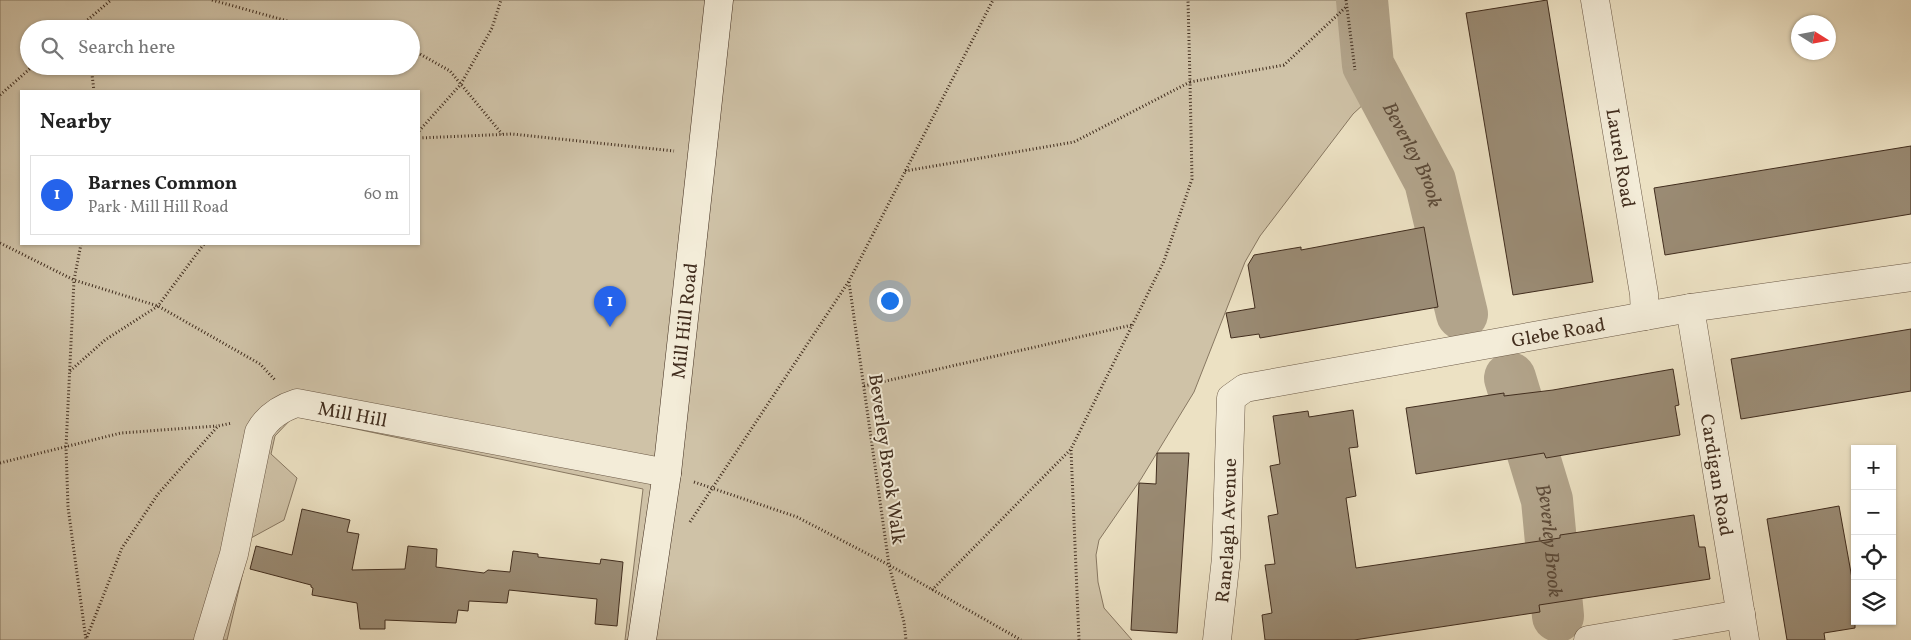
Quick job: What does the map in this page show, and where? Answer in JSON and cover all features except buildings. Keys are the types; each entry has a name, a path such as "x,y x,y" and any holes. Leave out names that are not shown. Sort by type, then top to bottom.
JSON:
{"street":[{"name":"Mill Hill Road","path":"642,640 667,473 719,0"},
{"name":"Laurel Road","path":"1595,0 1644,294 1646,316"},
{"name":"Glebe Road","path":"1230,420 1231,398 1245,388 1690,308 1911,277"},
{"name":"Cardigan Road","path":"1690,308 1743,627"},
{"name":"Mill Hill","path":"208,640 234,554 259,432 263,424 283,407 297,404 667,473"},
{"name":"Ranelagh Avenue","path":"1218,640 1226,558 1230,420"},
{"path":"1588,640 1743,627"}],"path":[{"path":"87,20 110,0"},
{"path":"212,0 284,20"},
{"path":"420,130 461,84 492,28 501,0"},
{"path":"686,528 849,281 993,0"},
{"path":"932,590 1071,449 1164,261 1192,179 1188,0"},
{"path":"1346,0 1355,70"},
{"path":"905,171 1074,142 1190,82 1284,65 1347,6"},
{"path":"420,54 450,71 502,135"},
{"path":"0,94 22,75"},
{"path":"92,75 94,90"},
{"path":"420,138 502,135 702,154"},
{"path":"0,243 74,280 158,306 260,364 297,404"},
{"path":"81,245 74,280 66,447 68,507 86,640"},
{"path":"70,371 105,340 158,306 203,245"},
{"name":"Beverley Brook Walk","path":"849,281 889,565 904,622 906,640"},
{"path":"864,386 1132,325"},
{"path":"0,463 121,433 218,426 272,416"},
{"path":"86,640 122,548 158,494 218,426"},
{"path":"1071,449 1079,640"},
{"path":"667,473 797,518 889,565 1021,640"}],"shaded area":[{"path":"0,0 1355,0 1366,102 1353,114 1260,236 1245,262 1194,392 1141,479 1099,540 1096,555 1098,582 1104,608 1132,640 625,640 643,489 294,416 275,436 271,454 297,478 284,520 251,538 227,640 0,640"}],"waterway":[{"name":"Beverley Brook","path":"1362,0 1368,65 1430,181 1462,314"},
{"name":"Beverley Brook","path":"1510,378 1547,500 1558,616"}],"place":[{"name":"Barnes Common","path":"610,327"}]}
